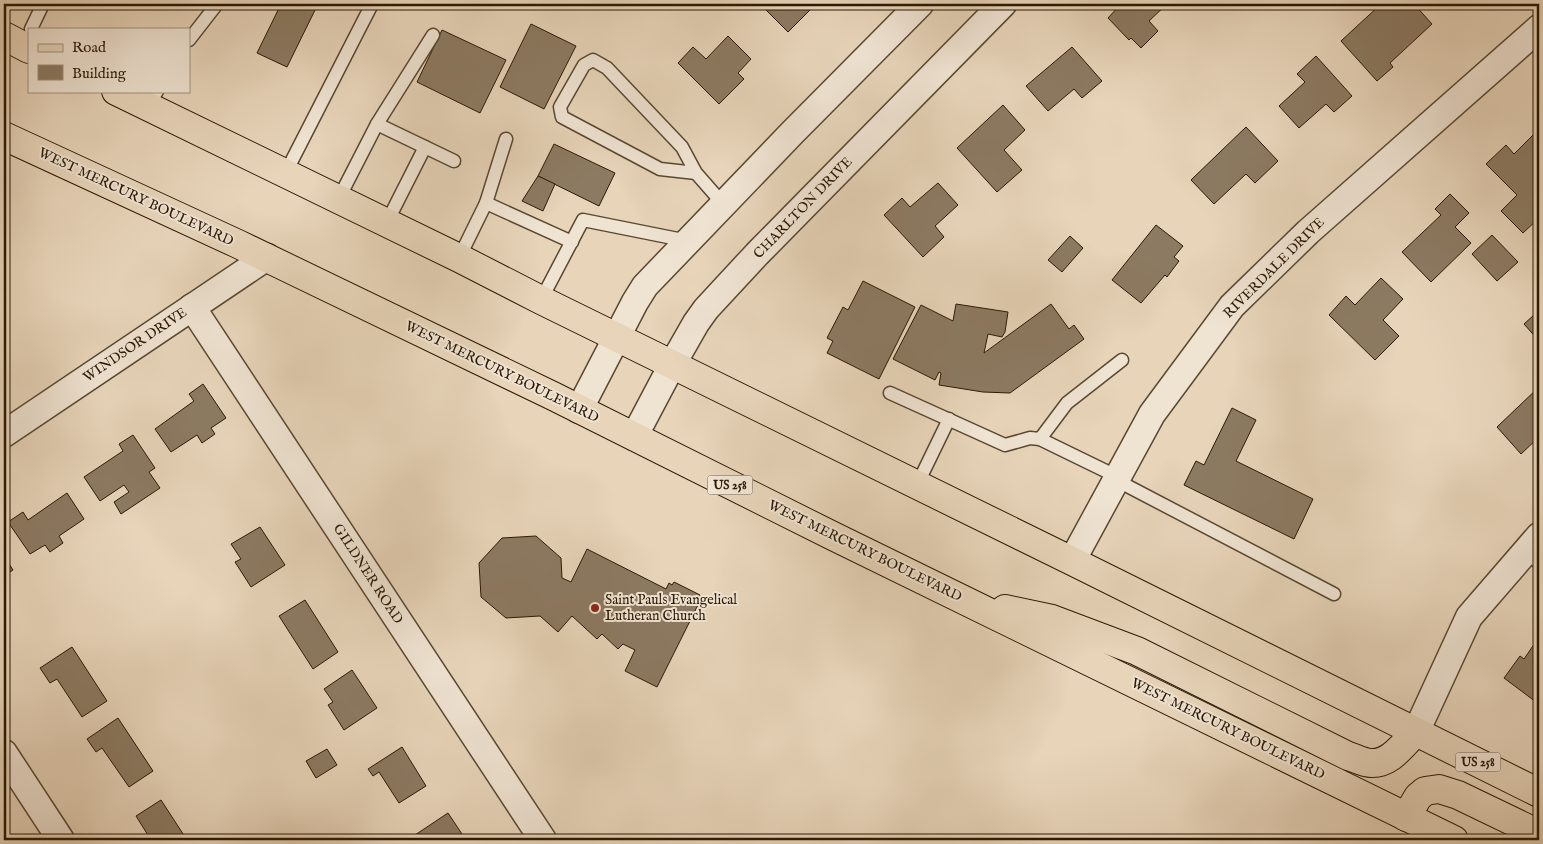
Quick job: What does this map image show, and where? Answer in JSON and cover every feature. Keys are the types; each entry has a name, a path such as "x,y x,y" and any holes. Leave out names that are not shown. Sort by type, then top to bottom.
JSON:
{"main road":[{"name":"US 258","path":"121,92 153,99 285,174 459,258 1539,793"},
{"name":"WEST MERCURY BOULEVARD","path":"4,136 267,257 1454,840"},
{"path":"4,157 98,179"},
{"path":"964,600 1052,619 1137,650 1348,756 1370,763 1385,761 1416,732"},
{"path":"1406,817 1418,798 1425,791 1439,789 1458,795 1539,834"}],"street":[{"path":"580,410 634,302 645,286 792,133 920,4"},
{"name":"CHARLTON DRIVE","path":"634,437 672,365 706,309 757,254 1003,4"},
{"name":"RIVERDALE DRIVE","path":"1072,561 1152,414 1232,306 1308,232 1539,28"},
{"name":"WINDSOR DRIVE","path":"4,434 267,257"},
{"name":"GILDNER ROAD","path":"192,307 543,840"},
{"path":"1416,732 1469,618 1535,550"},
{"path":"4,753 61,840"}],"lane":[{"path":"29,28 43,4"},
{"path":"190,39 217,4"},
{"path":"285,174 372,4"},
{"path":"338,200 376,124 433,36"},
{"path":"696,173 660,169 562,117 560,107 584,65 593,60 607,68 682,147 696,173 724,205"},
{"path":"376,124 454,161"},
{"path":"459,258 486,203 506,138"},
{"path":"386,224 425,147"},
{"path":"486,203 572,242"},
{"path":"541,300 583,220 689,241"},
{"path":"1040,439 1067,403 1122,360"},
{"path":"890,393 1005,445 1030,438 1040,439 1334,594"},
{"path":"917,485 949,419"}],"building":[{"path":"281,4 318,4 287,67 257,53"},
{"path":"765,4 813,4 811,6 813,7 788,32 762,6"},
{"path":"1117,4 1167,4 1149,21 1158,31 1141,48 1131,38 1129,40 1108,18 1119,6"},
{"path":"1381,4 1414,4 1432,24 1390,63 1393,67 1377,81 1341,41"},
{"path":"531,24 576,46 544,109 500,87"},
{"path":"442,30 506,60 480,113 417,82"},
{"path":"728,36 751,59 738,73 744,79 719,104 678,63 693,47 706,59"},
{"path":"1072,47 1102,81 1082,98 1074,89 1048,111 1026,86"},
{"path":"1316,56 1352,96 1334,112 1326,104 1299,128 1279,106 1305,82 1297,74"},
{"path":"1003,105 1025,130 1004,150 1022,170 997,192 957,148"},
{"path":"1246,127 1278,161 1255,183 1246,174 1214,204 1191,180"},
{"path":"1533,135 1539,141 1539,186 1533,193 1539,200 1539,218 1523,233 1501,211 1517,195 1486,164 1506,145 1514,154"},
{"path":"554,144 615,173 599,206 538,176"},
{"path":"538,176 555,184 543,211 522,201"},
{"path":"938,183 958,205 935,226 944,237 923,257 884,215 902,198 910,207"},
{"path":"1450,194 1469,213 1455,227 1471,243 1431,282 1402,252 1441,215 1435,209"},
{"path":"1156,225 1183,246 1174,257 1179,261 1167,277 1165,275 1141,303 1112,280"},
{"path":"1492,235 1518,262 1497,281 1472,254"},
{"path":"1070,236 1083,248 1062,272 1048,260"},
{"path":"1381,278 1403,299 1383,320 1399,336 1375,360 1329,315 1346,296 1355,305"},
{"path":"863,281 915,307 879,379 827,353 833,341 827,338 843,307 848,310"},
{"path":"956,304 1008,312 1005,332 1002,337 988,334 984,353 1051,304 1069,329 1074,325 1084,339 1010,393 983,392 939,385 941,373 939,372 935,380 893,359 921,305 953,321"},
{"path":"1534,315 1539,320 1539,341 1524,324"},
{"path":"203,384 226,418 211,428 215,434 202,443 197,435 171,452 155,429 194,401 189,394"},
{"path":"1539,387 1539,437 1521,454 1497,427"},
{"path":"1232,408 1256,420 1236,461 1313,499 1294,539 1184,485 1196,461 1204,465"},
{"path":"133,435 155,468 149,472 160,488 121,514 114,502 129,492 124,485 100,501 84,477 123,451 119,444"},
{"path":"67,493 84,519 59,536 63,543 50,552 45,545 30,554 8,522 23,512 28,520"},
{"path":"260,527 285,565 251,587 235,562 241,559 231,544"},
{"name":"Saint Pauls Evangelical Lutheran Church","path":"536,536 561,558 562,578 571,582 587,549 666,589 669,583 672,585 674,582 700,595 699,598 701,599 657,687 625,671 635,650 623,644 618,649 602,634 597,639 572,616 558,632 540,616 506,618 481,597 479,563 502,538"},
{"path":"4,556 13,570 4,576"},
{"path":"305,600 338,652 313,669 279,616"},
{"path":"1537,640 1539,641 1539,697 1536,702 1504,678 1520,656 1524,659"},
{"path":"72,647 107,701 82,717 57,679 50,683 40,668"},
{"path":"352,670 377,708 344,730 328,705 333,702 324,689"},
{"path":"118,718 153,771 129,787 102,748 96,752 87,739"},
{"path":"402,747 426,786 399,803 379,772 373,776 368,769"},
{"path":"327,749 337,765 316,778 306,761"},
{"path":"161,800 187,840 151,840 136,816"},
{"path":"448,813 466,840 414,840 412,837"},
{"path":"251,834 255,840 242,840"}],"place":[{"name":"Saint Pauls Evangelical Lutheran Church","path":"595,608"}]}
